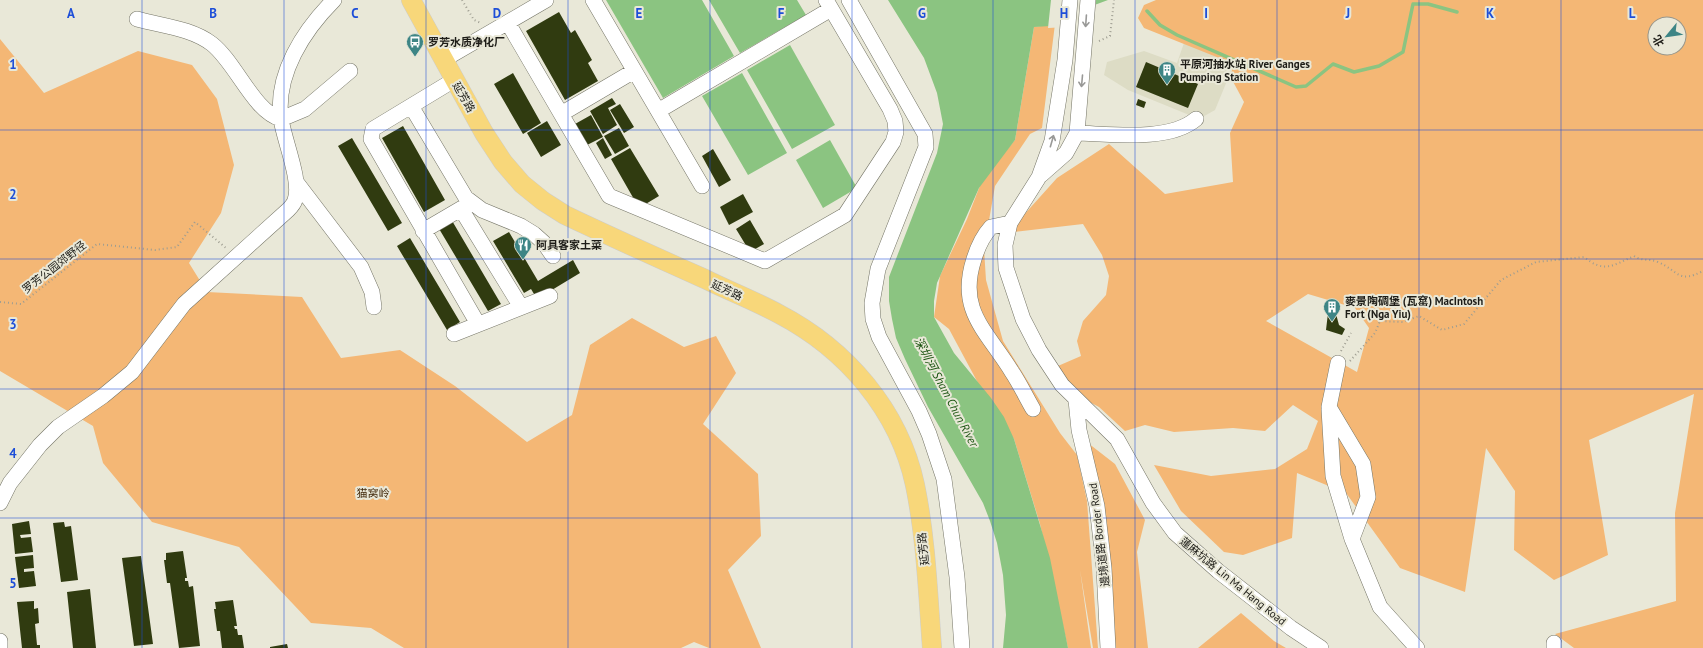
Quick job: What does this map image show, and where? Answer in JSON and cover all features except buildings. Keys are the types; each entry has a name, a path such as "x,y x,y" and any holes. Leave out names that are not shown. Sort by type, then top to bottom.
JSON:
{"main road":[{"name":"延芳路","path":"411,0 484,133 503,162 522,184 543,201 579,222 780,314 833,349 854,369 872,390 892,423 906,455 915,485 924,549 932,648"}],"street":[{"path":"0,503 10,483 40,445 58,427 103,396 132,372 184,304 288,210 296,200 297,183 281,119 282,86 289,64 306,34 334,0"},
{"path":"443,60 546,0"},
{"path":"593,0 702,186"},
{"path":"849,0 925,134 926,147 878,269 872,303 873,318 879,337 919,411 932,441 944,479 957,577 962,648"},
{"name":"蓮麻坑路 Lin Ma Hang Road","path":"1070,0 1065,60 1054,133 1039,177 1010,223 1005,245 1005,260 1023,319 1049,367 1062,385 1117,439 1153,503 1175,533 1218,571 1292,628 1321,648"},
{"name":"蓮麻坑路 Lin Ma Hang Road","path":"1039,177 1066,153 1077,133 1088,0"},
{"path":"501,26 561,114 609,196 765,261 845,215 887,153 896,132 890,109 829,4 658,111"},
{"path":"137,19 176,27 211,44 231,64 267,112 281,119 305,109 350,71"},
{"path":"561,114 634,71"},
{"path":"454,80 373,129 371,139 478,324"},
{"path":"411,106 456,184 466,206 521,307"},
{"path":"1077,133 1128,129 1161,133 1179,129 1196,119"},
{"path":"297,183 361,267 372,292 374,307"},
{"path":"424,231 466,206 482,210 521,226 544,242 552,256"},
{"path":"1010,223 991,227 980,242 969,274 970,303 974,316 1013,372 1033,410"},
{"path":"454,334 550,296"},
{"path":"1338,363 1329,407 1333,476 1352,539 1380,608 1417,648"},
{"name":"邊境道路 Border Road","path":"1076,400 1079,430 1098,506 1104,561 1108,648"},
{"path":"1329,407 1363,464 1368,497 1352,539"},
{"path":"0,641 0,648"}],"path":[{"path":"462,0 474,20 501,26"},
{"path":"1085,45 1110,36 1114,0"},
{"name":"罗芳公园郊野径","path":"0,302 21,304 97,244 155,250 177,247 195,222 236,257"},
{"path":"1351,333 1341,351 1338,363 1348,363 1375,333 1380,321 1403,322 1419,316 1442,330 1464,324 1502,280 1536,262 1584,257 1595,266 1612,266 1634,256 1640,261 1656,261 1678,275 1690,277 1703,271"}],"shaded area":[{"path":"1184,43 1234,64 1215,110 1199,119 1128,90 1104,75 1107,62 1144,51 1177,63"}],"green space":[{"path":"1156,0 1703,0 1703,648 1574,648 1555,634 1676,601 1675,513 1694,394 1589,440 1608,555 1554,580 1514,550 1515,491 1486,448 1465,592 1400,568 1346,493 1297,473 1292,538 1243,555 1224,552 1181,511 1154,465 1211,476 1275,469 1307,449 1318,421 1293,405 1265,431 1233,428 1174,432 1145,425 1125,431 1099,407 1082,398 1051,369 1081,356 1077,341 1083,321 1106,295 1109,276 1102,255 1083,224 1013,232 1022,217 1057,178 1109,144 1165,194 1233,182 1230,133 1244,102 1230,76 1234,64 1144,28 1138,18 1144,5","holes":["1308,294 1355,308 1369,328 1357,372 1266,321"]},
{"path":"1055,24 1042,128 1030,134 995,186 984,249 986,280 1003,341 1060,433 1077,455 1087,501 1098,648 1093,648 1080,570 1091,648 1068,648 1040,524 1014,439 978,383 949,329 934,317 940,276 967,219 983,178 1015,140 1034,27"},
{"name":"猫窝岭","path":"0,39 44,93 138,51 192,65 217,99 234,165 221,213 189,263 207,292 302,297 341,358 400,350 455,386 527,442 572,415 590,345 632,318 684,347 716,336 736,373 703,424 758,474 761,536 728,570 761,648 709,648 694,642 681,648 404,648 371,628 311,623 239,547 152,522 103,463 93,426 0,371"},
{"path":"1088,443 1115,464 1145,520 1137,552 1148,648 1115,648"},
{"path":"1241,613 1274,641 1286,648 1198,648"}],"water":[{"path":"606,0 702,0 734,56 663,98"},
{"path":"709,0 797,0 806,15 740,53"},
{"name":"深圳河 Sham Chun River","path":"888,0 1108,0 1073,13 1067,25 1034,27 1015,140 979,188 937,283 934,301 934,317 954,353 991,398 1004,417 1014,439 1050,558 1068,648 1003,648 1006,615 1003,575 997,543 990,521 983,503 928,407 896,338 889,301 889,277 937,153 943,124 937,93 924,58"},
{"path":"790,45 835,125 792,149 747,70"},
{"path":"742,73 787,153 748,175 702,96"},
{"path":"830,140 857,188 823,208 796,160"}],"pier":[{"path":"1051,0 1096,0 1096,7 1074,15 1067,27 1048,28"}],"waterway":[{"path":"1147,11 1160,25 1177,35 1296,87 1306,86 1333,64 1354,72 1379,66 1403,52 1413,4 1428,4 1457,12"}],"place":[{"name":"罗芳水质净化厂","path":"415,57"},
{"name":"平原河抽水站 River Ganges Pumping Station","path":"1167,85"},
{"name":"阿具客家土菜","path":"523,260"},
{"name":"麥景陶碉堡 (瓦窰) MacIntosh Fort (Nga Yiu)","path":"1332,322"}]}
